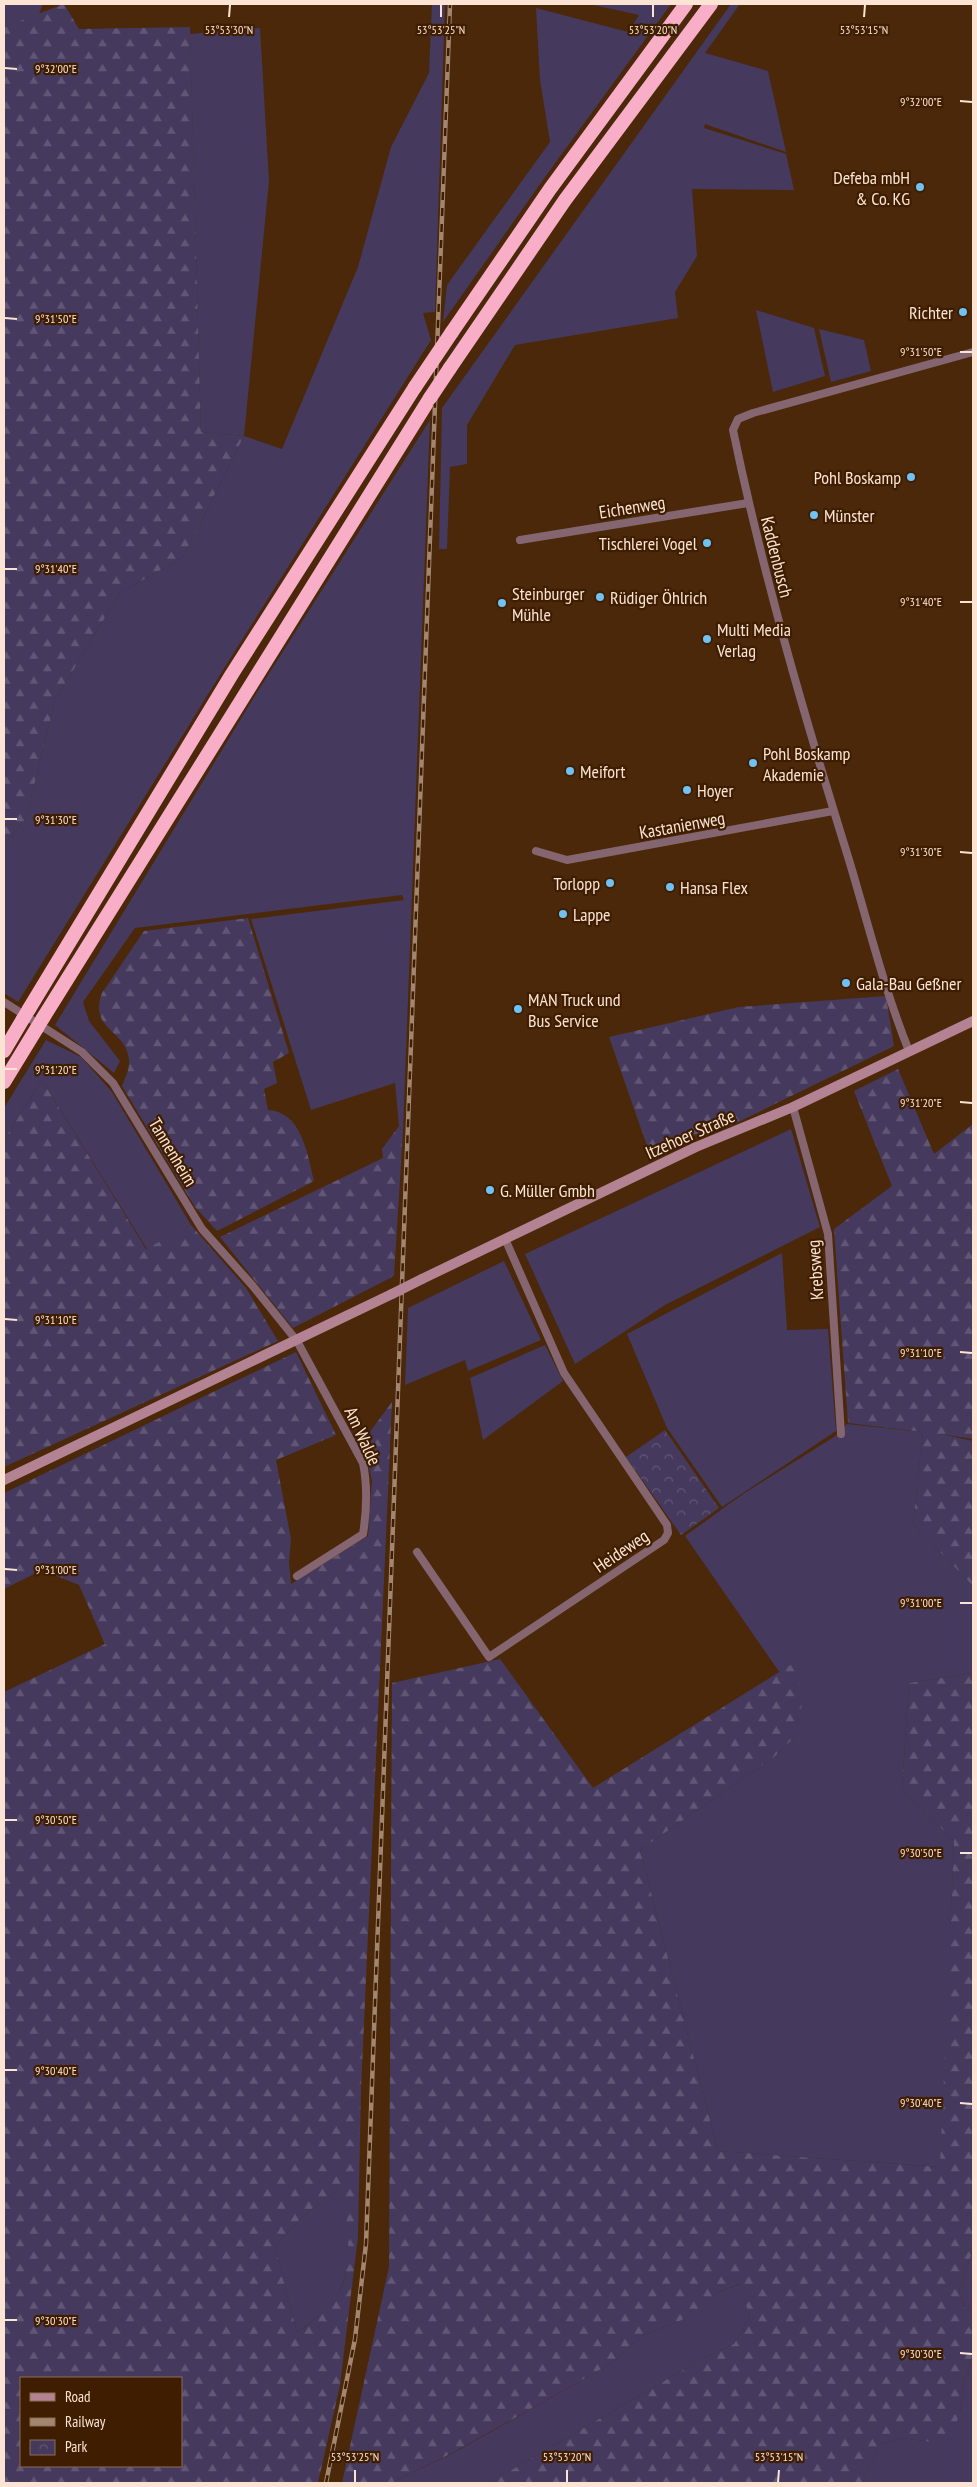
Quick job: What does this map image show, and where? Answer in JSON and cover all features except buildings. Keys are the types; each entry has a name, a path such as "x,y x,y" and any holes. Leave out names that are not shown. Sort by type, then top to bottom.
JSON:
{"highway":[{"path":"4,1051 232,674 415,387 550,188 686,4"},
{"path":"4,1082 430,398 571,192 711,4"}],"main road":[{"name":"Itzehoer Straße","path":"4,1480 297,1341 422,1279 506,1241 696,1147 793,1107 973,1021"}],"street":[{"name":"Kaddenbusch","path":"909,1051 781,633 748,503 733,430 734,424 742,416 973,352"},
{"name":"Eichenweg","path":"520,540 748,503"},
{"name":"Kastanienweg","path":"536,851 567,860 834,811"},
{"name":"Tannenheim","path":"4,1002 82,1052 110,1078 202,1229 252,1284 297,1341"},
{"name":"Krebsweg","path":"793,1107 828,1234 841,1434"},
{"name":"Heideweg","path":"417,1552 489,1657 664,1540 668,1533 667,1525 564,1373 506,1241"},
{"name":"Am Walde","path":"297,1341 363,1463 367,1500 363,1534 297,1576"}],"green space":[{"path":"4,4 43,4 39,14 4,27"},
{"path":"64,4 79,29 190,27 201,432 244,436 183,557 120,593 55,700 26,819 4,844 4,27"},
{"path":"432,4 445,4 435,312 423,313 431,340 223,670 18,1002 4,993 4,844 26,819 55,700 120,593 183,557 244,436 282,449 358,267 391,147 429,73"},
{"path":"589,4 671,4 545,177 443,322 447,285 550,142 540,80 536,8 628,32 639,15"},
{"path":"731,4 740,4 705,53 768,71 786,152 705,124 704,128 786,154 794,190 692,189 697,256 675,292 678,318 515,345 467,425 467,464 450,467 447,549 439,549 442,408"},
{"path":"260,28 269,181 244,436 201,432 190,34"},
{"path":"756,310 814,328 825,376 773,392"},
{"path":"819,329 864,340 871,371 831,382"},
{"path":"430,420 403,1131 399,1126 395,1083 311,1110 251,919 404,900 402,895 135,928 83,1002 89,1021 120,1061 114,1073 55,1025 256,694"},
{"path":"248,918 289,1053 273,1062 277,1083 264,1089 268,1110 279,1112 289,1118 296,1126 305,1147 314,1181 217,1231 195,1207 122,1086 129,1067 127,1050 104,1023 100,1015 99,1005 102,993 144,931"},
{"path":"886,996 894,1046 732,1125 688,1137 652,1160 609,1037 739,1007"},
{"path":"46,1040 81,1057 112,1092 191,1225 147,1249 42,1080 4,1140 4,1108"},
{"path":"898,1069 934,1154 973,1124 973,1439 940,1434 973,1441 973,1586 913,1524 923,1432 848,1423 834,1229 892,1186 854,1091"},
{"path":"42,1080 146,1249 191,1225 246,1288 278,1341 4,1467 4,1140"},
{"path":"399,1126 403,1131 394,1276 293,1328 220,1237 383,1158 382,1149"},
{"path":"791,1129 820,1227 665,1305 575,1364 525,1254"},
{"path":"782,1253 787,1330 828,1329 836,1431 722,1507 667,1428 627,1334"},
{"path":"504,1261 541,1340 468,1371 465,1360 405,1385 408,1308"},
{"path":"545,1345 563,1381 483,1440 470,1378"},
{"path":"296,1352 336,1435 276,1460 291,1539 289,1562 291,1584 368,1536 372,1481 363,1441 392,1402 361,2090 358,2237 340,2385 318,2483 4,2483 4,1692 105,1644 79,1585 42,1570 4,1589 4,1493","holes":["338,2189 348,2228 348,2245 345,2276 341,2289 335,2299 297,2333 275,2247 301,2218"]},
{"path":"847,1424 923,1432 913,1524 973,1586 973,1673 909,1683 902,1789 954,1841 941,2167 718,2151 640,1850 774,1757 796,1736 780,1673 685,1536 743,1494 834,1437"},
{"path":"665,1430 719,1508 681,1535 626,1457"},
{"path":"500,1659 593,1788 792,1664 804,1693 796,1736 774,1757 640,1850 718,2151 940,2167 954,1841 902,1789 909,1683 973,1673 973,2250 959,2290 965,2308 973,2314 973,2354 963,2385 960,2413 950,2440 930,2442 903,2438 880,2444 862,2483 489,2483 702,2359 734,2344 750,2317 739,2284 714,2294 705,2304 680,2321 643,2335 612,2363 456,2451 395,2481 396,2483 342,2483 389,2267 392,1683"},
{"path":"338,2189 343,2200 348,2228 349,2243 346,2273 337,2297 330,2306 297,2333 275,2247 301,2218"},
{"path":"973,2250 973,2314 965,2308 959,2290"},
{"path":"740,2284 750,2317 734,2344 702,2359 489,2483 396,2483 395,2481 457,2451 612,2363 643,2335 680,2321 714,2294"},
{"path":"973,2354 973,2483 862,2483 880,2444 903,2438 930,2442 960,2413 963,2385"}],"railway":[{"path":"326,2483 355,2339 366,2244 450,4"}],"place":[{"name":"Defeba mbH & Co. KG","path":"920,187"},
{"name":"Richter","path":"963,312"},
{"name":"Pohl Boskamp","path":"911,477"},
{"name":"Münster","path":"814,515"},
{"name":"Tischlerei Vogel","path":"707,543"},
{"name":"Rüdiger Öhlrich","path":"600,597"},
{"name":"Steinburger Mühle","path":"502,603"},
{"name":"Multi Media Verlag","path":"707,639"},
{"name":"Pohl Boskamp Akademie","path":"753,763"},
{"name":"Meifort","path":"570,771"},
{"name":"Hoyer","path":"687,790"},
{"name":"Torlopp","path":"610,883"},
{"name":"Hansa Flex","path":"670,887"},
{"name":"Lappe","path":"563,914"},
{"name":"Gala-Bau Geßner","path":"846,983"},
{"name":"MAN Truck und Bus Service","path":"518,1009"},
{"name":"G. Müller Gmbh","path":"490,1190"}]}
